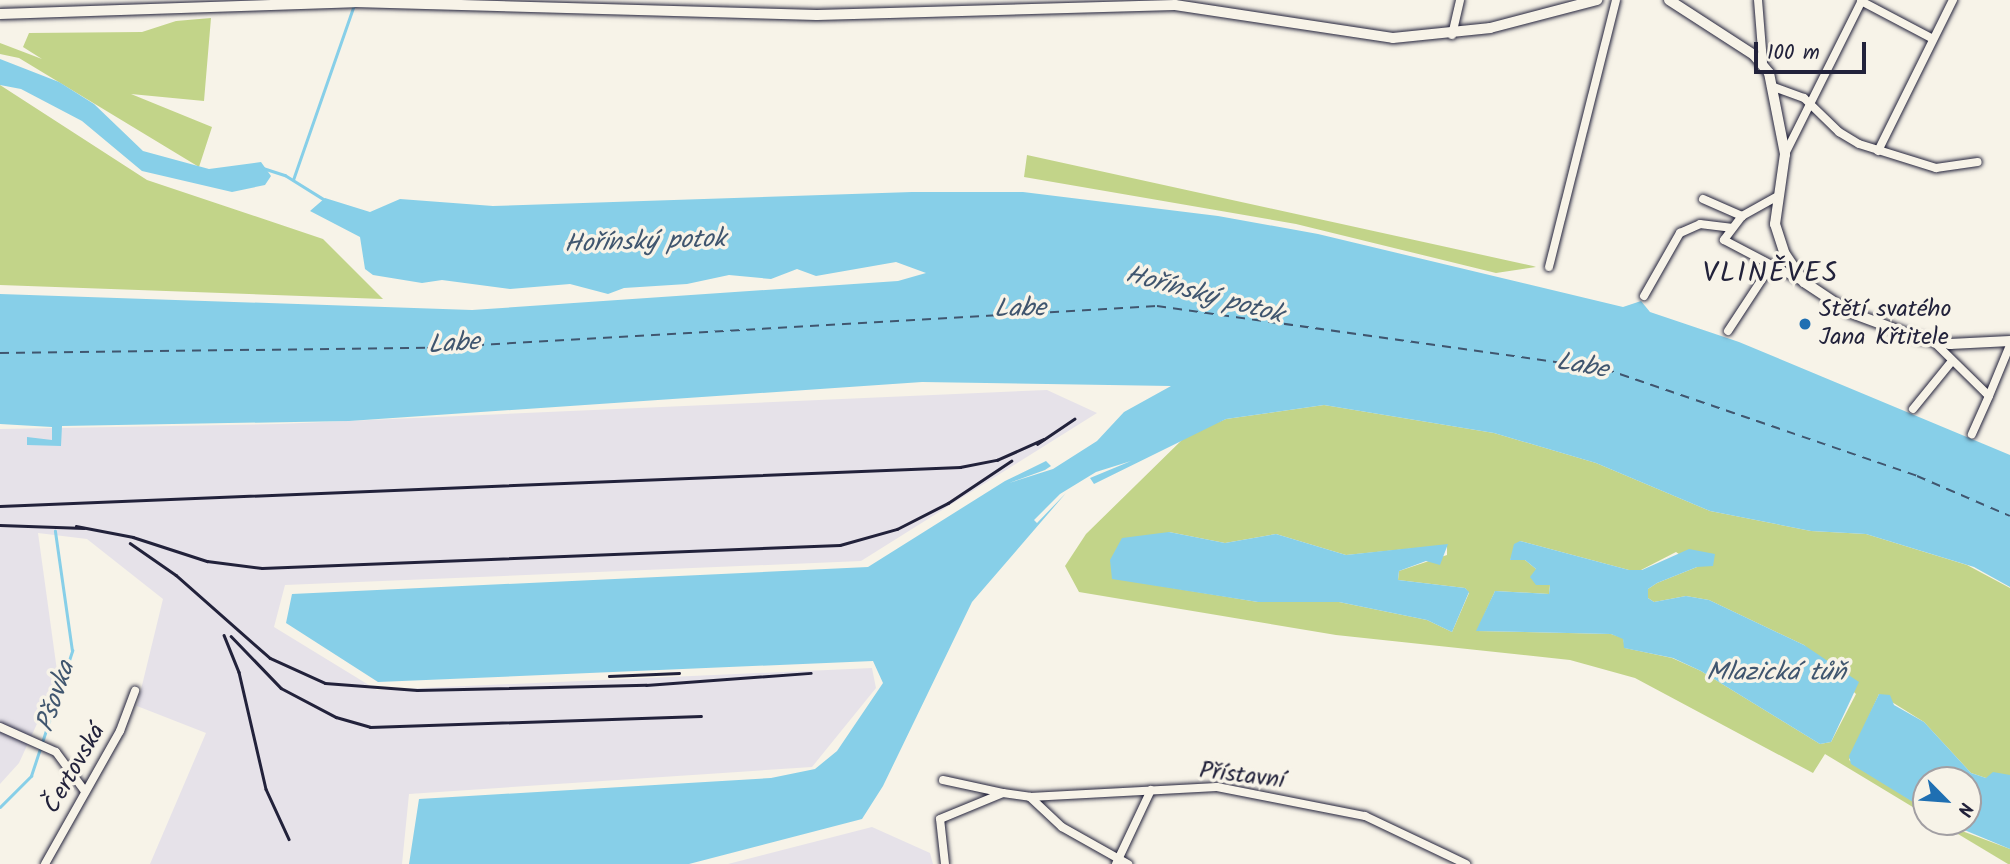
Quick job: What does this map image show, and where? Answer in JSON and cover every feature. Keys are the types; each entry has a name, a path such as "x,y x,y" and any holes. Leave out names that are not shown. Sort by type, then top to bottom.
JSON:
{"street":[{"path":"1452,35 1460,0"},
{"path":"0,13 354,2 817,15 1175,5 1393,38 1452,35 1597,0"},
{"path":"1549,267 1616,0"},
{"path":"1669,0 1763,62"},
{"path":"1758,0 1763,62 1771,86 1785,154"},
{"path":"1878,151 1953,0"},
{"path":"1804,282 1779,238 1776,197 1785,154 1807,102 1862,1 1933,39"},
{"path":"1771,86 1807,102 1839,132 1878,151 1936,168 1978,162"},
{"path":"1776,197 1742,216 1724,240 1770,267 1804,282 1849,312 1933,341 2010,343 1972,434"},
{"path":"1703,199 1742,216"},
{"path":"1644,296 1679,233 1700,225 1731,228"},
{"path":"1728,331 1770,267"},
{"path":"1933,341 1989,396"},
{"path":"1913,409 1952,361"},
{"name":"Čertovská","path":"45,864 84,790 120,731 135,691"},
{"path":"0,727 38,741 56,752 84,790"},
{"name":"Přístavní","path":"943,780 1030,797 1217,787 1365,816 1466,864"},
{"path":"1116,860 1151,790"},
{"path":"944,864 940,819 1003,793"},
{"path":"1030,797 1062,827 1116,860 1128,864"}],"shaded area":[{"path":"1047,390 1097,413 861,561 285,585 274,627 377,690 872,668 876,688 812,767 409,794 402,864 150,864 206,733 137,706 163,599 87,539 38,533 58,678 19,763 0,784 0,429 279,424"},
{"path":"872,827 930,853 933,864 728,864"}],"green space":[{"path":"211,18 204,101 131,94 212,127 199,167 19,58 0,54 0,43 42,59 23,47 29,33 142,32 176,21"},
{"path":"0,85 147,180 323,239 383,299 0,285"},
{"path":"1027,155 1536,267 1496,273 1296,224 1024,177"},
{"path":"1324,405 1494,433 1596,463 1710,511 1811,531 1866,534 1967,565 2010,588 2010,775 1986,778 1982,777 1982,766 1965,766 1924,722 1879,694 1849,760 1912,801 1912,807 1825,754 1813,773 1635,678 1570,660 1336,635 1079,592 1065,566 1086,534 1187,435 1226,419","holes":["1169,532 1225,543 1276,534 1346,555 1447,545 1447,555 1399,571 1398,580 1465,588 1469,593 1452,632 1427,620 1339,602 1258,602 1112,578","1520,541 1629,570 1641,570 1676,552 1697,567 1657,583 1648,589 1648,598 1654,602 1686,596 1709,600 1804,645 1856,694 1831,742 1820,744 1701,671 1672,658 1625,648 1623,638 1611,634 1477,631 1495,591 1549,594 1550,585 1536,569 1525,560 1510,560"]},
{"path":"1961,836 1975,836 2010,849 2008,864"}],"water":[{"path":"0,59 59,82 94,104 143,151 209,169 261,162 271,176 265,185 232,192 142,171 82,121 21,89 0,85"},
{"name":"Labe","path":"912,192 1023,192 1218,216 1318,234 1623,307 1641,301 1650,312 1739,342 2010,455 2010,587 1974,567 1866,534 1811,531 1710,511 1596,463 1494,433 1324,405 1226,419 1094,484 1090,478 1131,461 1096,472 1060,494 1034,520 1037,523 1066,493 972,602 883,786 862,819 689,864 409,864 419,799 771,778 815,769 837,751 883,683 873,661 378,682 286,623 292,594 868,567 1005,481 1046,461 1051,466 1045,470 1009,483 1053,469 1097,441 1124,412 1171,386 922,382 349,421 62,426 61,446 27,445 27,437 52,440 52,427 0,424 0,294 472,310 898,281 926,273 896,262 816,276 797,269 771,279 729,275 687,284 624,288 608,294 570,284 510,289 442,280 422,283 373,275 365,269 360,237 310,211 325,198 370,212 400,199 493,206"},
{"path":"1169,532 1225,543 1276,534 1346,555 1448,544 1440,565 1426,561 1399,571 1398,580 1465,588 1469,592 1452,632 1427,620 1339,602 1258,602 1112,579 1110,560 1122,538"},
{"name":"Mlazická tůň","path":"1520,541 1629,570 1642,570 1689,549 1715,554 1713,566 1697,567 1657,583 1648,589 1648,598 1654,602 1686,596 1709,600 1804,645 1859,682 1831,742 1820,744 1701,671 1673,658 1624,648 1623,639 1611,634 1476,631 1495,591 1549,594 1550,585 1536,585 1530,577 1536,569 1525,560 1510,560 1514,544"},
{"name":"Mlazická tůň","path":"1879,694 1890,695 1894,705 1924,722 1965,766 1912,766 1912,801 1851,764 1849,756"},
{"name":"Mlazická tůň","path":"1993,772 2010,775 2010,849 1979,836 1982,836 1982,777 1986,778"}],"waterway":[{"path":"293,180 354,5"},
{"name":"Hořínský potok","path":"263,168 285,175 325,200"},
{"name":"Pšovka","path":"0,807 31,776 72,651 55,531"}],"ferry route":[{"path":"0,353 427,348 1157,306 1605,369 1917,476 2010,516"}],"railway":[{"path":"1037,444 1074,419"},
{"path":"0,506 960,467 997,460 1044,439"},
{"path":"76,526 133,537 207,561 262,568 840,545 897,529 948,503 1011,461"},
{"path":"0,525 84,528"},
{"path":"130,543 176,575 270,658 325,683 417,690 646,685 811,673"},
{"path":"224,635 239,672 266,789 289,839"},
{"path":"231,636 281,688 336,717 370,727 701,716"},
{"path":"609,676 679,673"}],"place":[{"name":"Stětí svatého Jana Křtitele","path":"1805,324"}],"district":[{"name":"VLINĚVES","path":"1771,274"}]}
